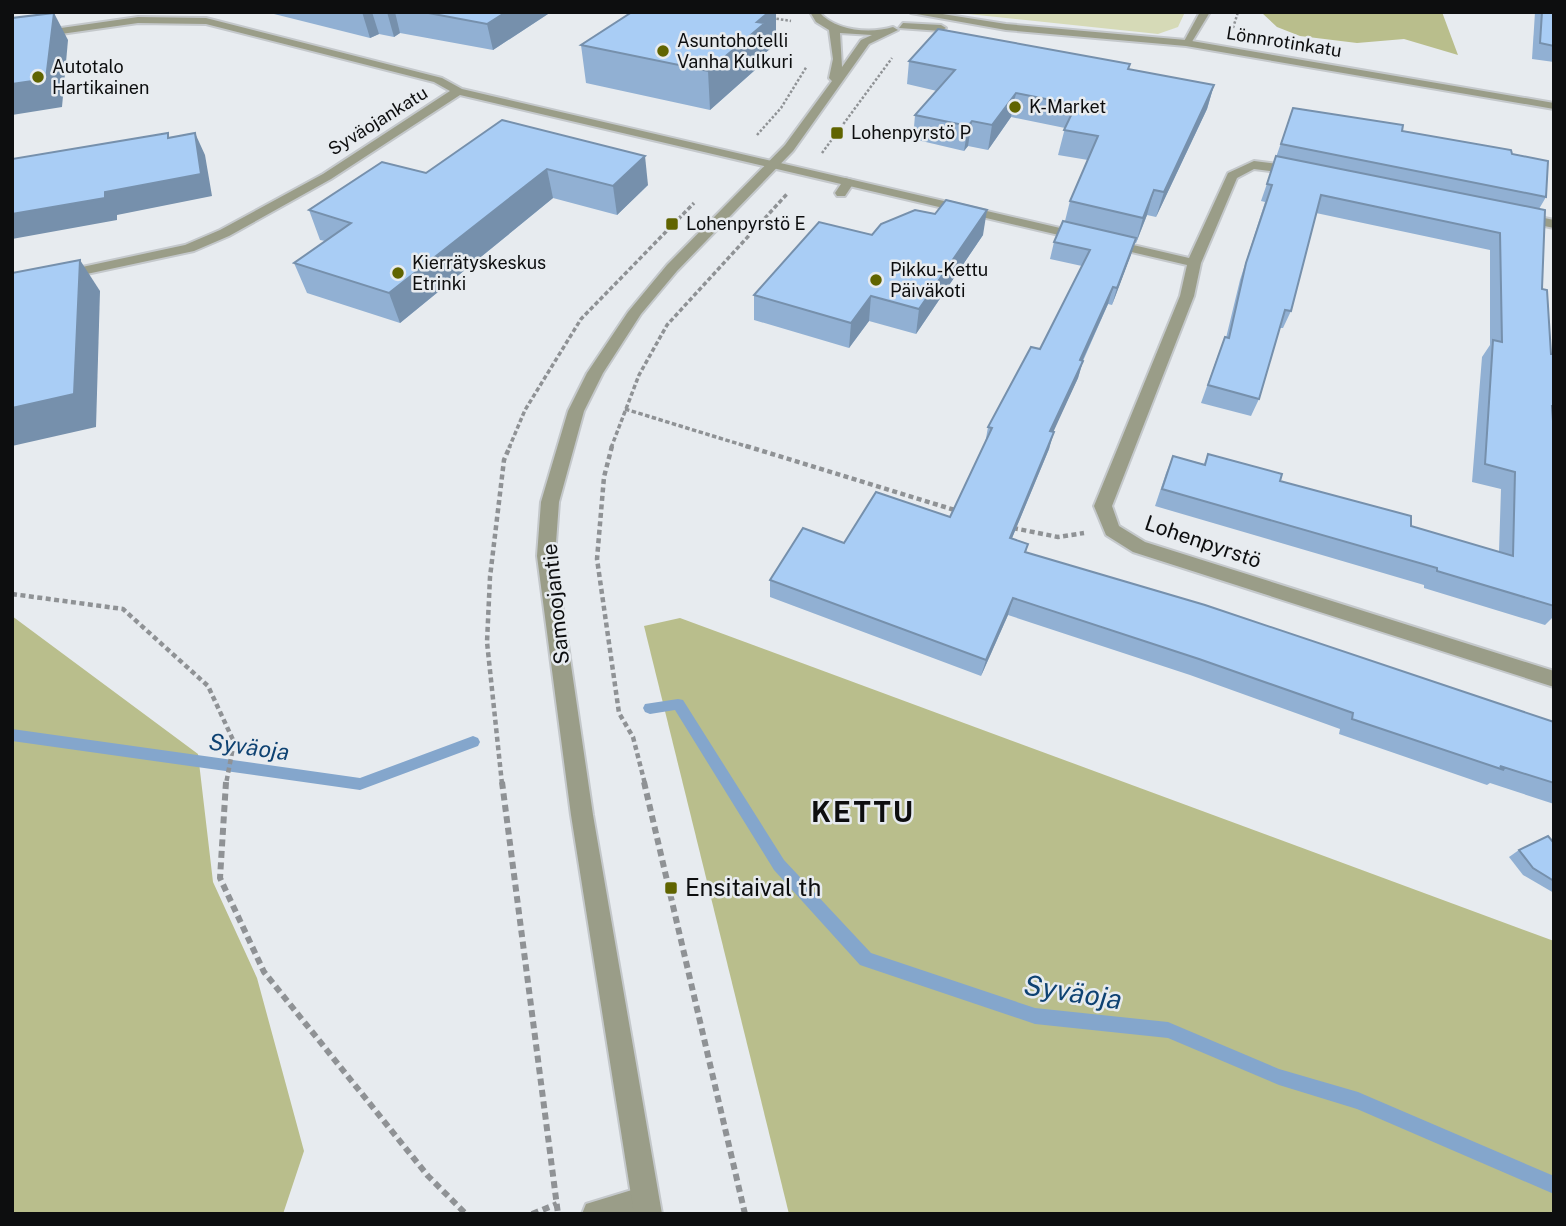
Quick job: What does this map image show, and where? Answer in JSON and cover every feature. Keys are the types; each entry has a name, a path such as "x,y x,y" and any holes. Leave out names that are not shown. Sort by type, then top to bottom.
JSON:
{"street":[{"path":"814,12 820,21 834,27 838,59 834,82"},
{"path":"1186,43 1205,12"},
{"path":"898,28 914,19 916,13"},
{"name":"Lönnrotinkatu","path":"916,13 1006,27 1186,43 1554,106"},
{"path":"12,38 138,20 206,21 438,80 458,91"},
{"name":"Lönnrotinkatu","path":"834,27 866,32 898,28 1006,27"},
{"name":"Samoojantie","path":"646,1207 582,815 550,583 547,556 550,502 576,411 601,363 635,312 672,268 775,163 865,42 898,28"},
{"name":"Syväojankatu","path":"12,286 189,248 209,240 267,211 458,91 775,163"},
{"path":"775,163 1194,263"},
{"name":"Lohenpyrstö","path":"1304,172 1252,164 1239,169 1232,176 1194,263 1187,296 1103,506 1112,530 1139,547 1554,679"},
{"path":"841,193 849,181"},
{"path":"1501,213 1554,224"},
{"path":"596,1214 646,1207"}],"path":[{"path":"745,1214 665,863 633,737 619,713 597,559 604,477 625,409 639,375 667,325 807,171 895,54"},
{"path":"625,409 961,512"},
{"path":"1004,525 1058,537 1112,530"},
{"path":"12,594 123,609 208,686 234,742 226,767 220,878 264,972 428,1176 466,1214"}],"green space":[{"path":"949,12 1185,12 1178,27 1158,34"},
{"path":"1442,12 1458,55 1404,39 1357,43 1300,36 1277,27 1262,13"},
{"path":"12,616 198,754 213,882 257,978 304,1151 283,1214 12,1214"},
{"path":"680,618 1554,941 1554,1214 789,1214 644,626"}],"building":[{"path":"423,12 506,12 487,24"},
{"path":"632,12 769,12 757,22 765,23 708,71 581,45"},
{"path":"1542,12 1554,12 1554,46 1540,43"},
{"path":"54,13 46,79 12,84 12,18"},
{"path":"938,29 1130,64 1128,69 1214,85 1164,192 1154,190 1143,218 1070,201 1098,136 1064,130 1076,105 1016,93 992,125 972,121 968,126 915,115 955,70 909,61"},
{"path":"1293,108 1403,125 1402,131 1511,150 1512,154 1548,161 1546,197 1281,144"},
{"path":"502,120 645,156 613,186 547,169 389,293 294,263 351,223 309,210 382,162 426,173"},
{"path":"168,133 168,138 195,133 201,174 105,192 105,198 12,214 12,159"},
{"path":"1276,156 1545,210 1542,289 1547,290 1551,354 1554,354 1554,606 1437,571 1437,568 1162,489 1173,456 1205,465 1208,454 1282,474 1280,481 1411,516 1411,526 1513,556 1515,472 1485,464 1493,340 1502,342 1500,233 1321,195 1291,311 1285,310 1259,399 1208,385 1225,337 1229,338 1246,263 1272,185 1267,184"},
{"path":"946,200 987,210 919,309 871,296 851,323 754,295 819,222 872,235 881,224 915,210 935,214"},
{"path":"1063,221 1136,238 1117,288 1113,287 1080,360 1083,361 1050,431 1054,432 1010,538 1028,544 1025,552 1205,605 1554,722 1554,783 1500,766 1504,770 1352,719 1353,713 1013,598 986,660 770,580 803,528 844,543 876,492 950,517 992,428 988,427 1031,347 1040,349 1090,250 1054,242"},
{"path":"80,260 74,394 12,408 12,273"},
{"path":"1548,836 1554,843 1554,881 1533,868 1519,850"}],"waterway":[{"name":"Syväoja","path":"650,708 678,704 779,865 866,959 1035,1016 1168,1030 1279,1077 1358,1101 1554,1185"},
{"name":"Syväoja","path":"12,735 360,784 473,742"}],"place":[{"name":"Asuntohotelli Vanha Kulkuri","path":"663,51"},
{"name":"Autotalo Hartikainen","path":"38,77"},
{"name":"K-Market","path":"1015,107"},
{"name":"Lohenpyrstö P","path":"837,133"},
{"name":"Lohenpyrstö E","path":"672,224"},
{"name":"Kierrätyskeskus Etrinki","path":"398,273"},
{"name":"Pikku-Kettu Päiväkoti","path":"876,280"},
{"name":"Ensitaival th","path":"671,888"}],"district":[{"name":"KETTU","path":"863,812"}]}
